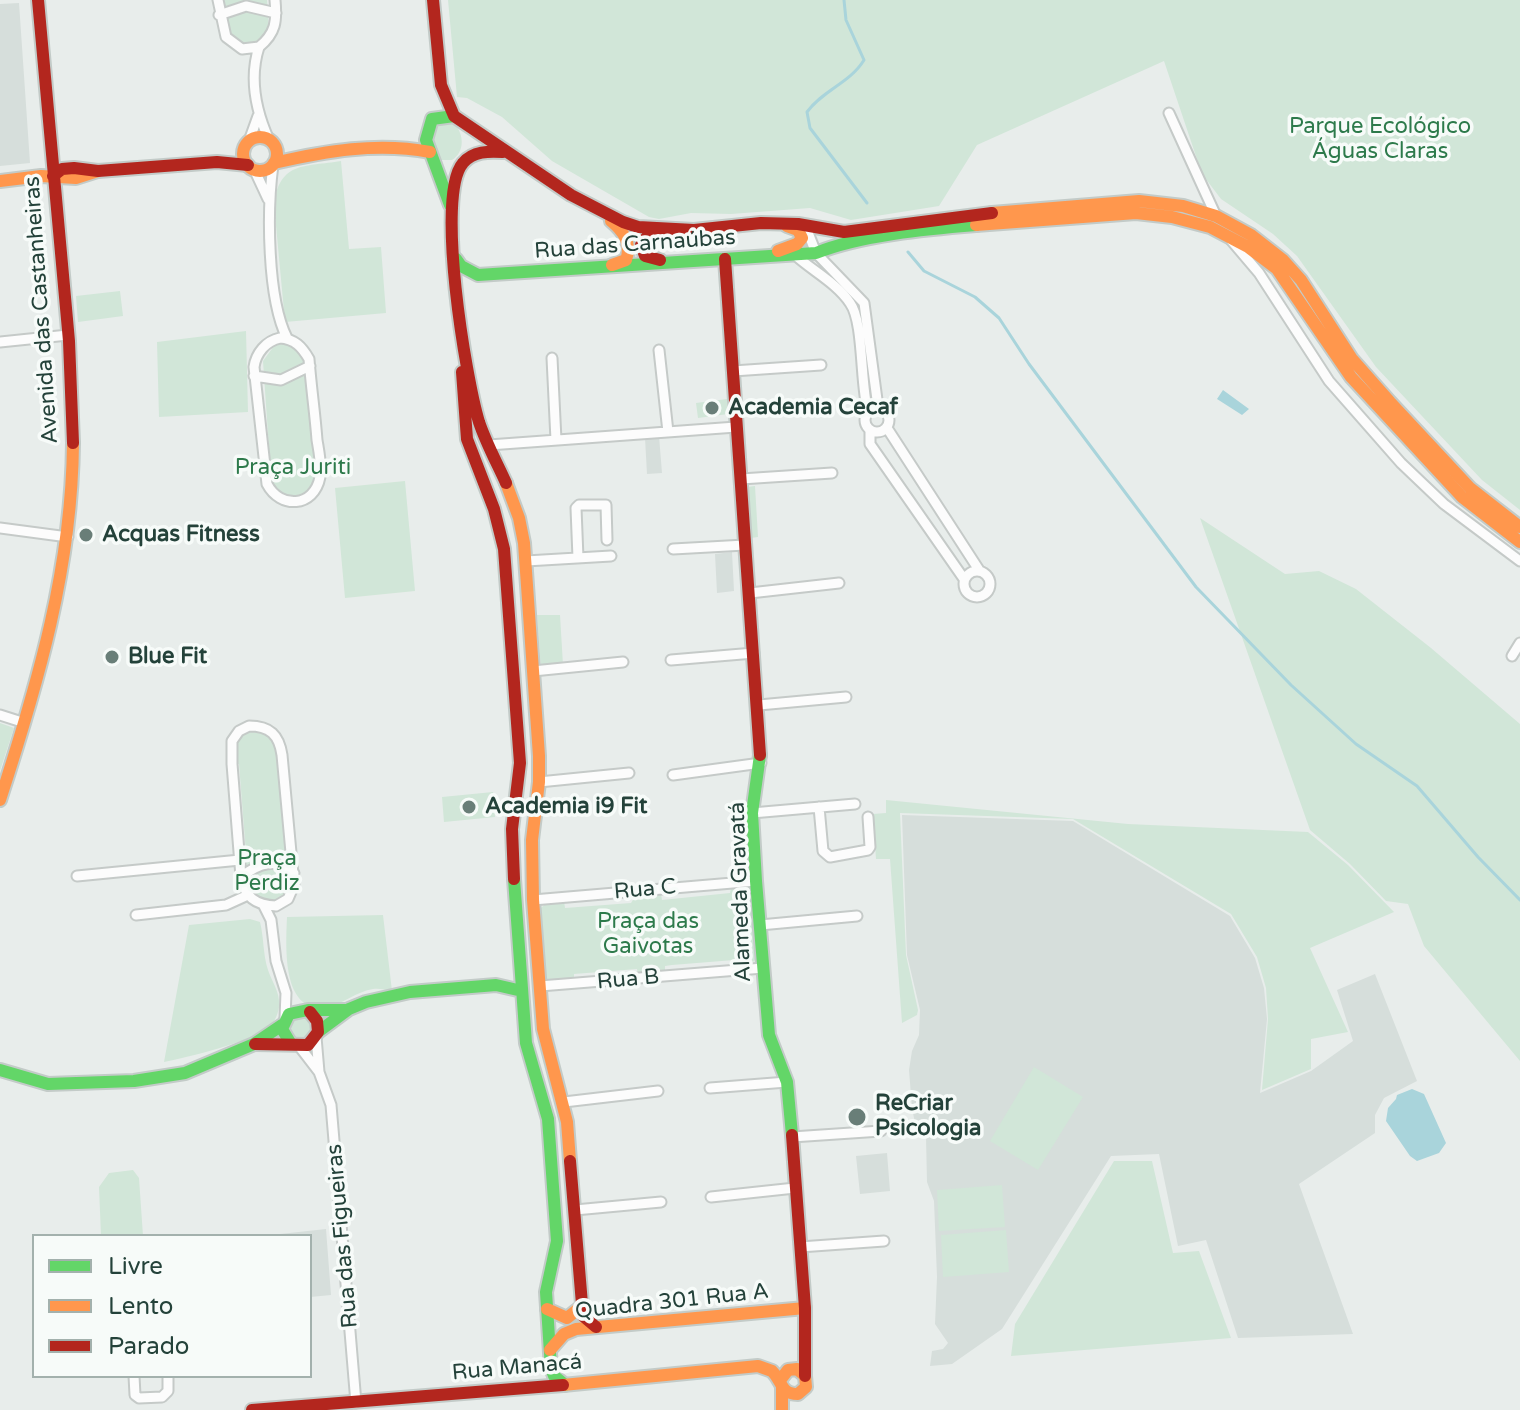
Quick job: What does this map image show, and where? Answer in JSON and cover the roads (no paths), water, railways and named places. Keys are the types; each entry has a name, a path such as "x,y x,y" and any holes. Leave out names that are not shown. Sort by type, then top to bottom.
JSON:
{"street":[{"name":"Avenida das Castanheiras","path":"0,800 25,723 54,615 68,537 73,454 68,335 38,0"},
{"path":"218,0 226,37 242,49 254,72"},
{"path":"275,0 274,30 259,47 254,72 258,116 277,153 268,199 279,321 287,338"},
{"path":"395,146 446,115 454,116 441,85 433,0"},
{"path":"219,15 246,6 276,13"},
{"path":"242,49 259,47"},
{"path":"441,85 426,140 452,211"},
{"path":"1169,113 1216,216"},
{"path":"258,116 244,156 268,199"},
{"name":"Rua das Carnaúbas","path":"454,116 592,208 638,227 694,230 761,223 805,225 844,232 964,216 1139,201 1183,206 1216,216 1251,235 1283,260 1301,280 1352,359 1381,393 1470,488 1520,527"},
{"path":"217,162 259,137 304,155"},
{"path":"0,181 53,176 64,180 81,178 98,171 217,162 267,169 273,164 304,155 395,146 430,152"},
{"path":"505,152 474,154 462,164 456,177 452,211 455,257 464,353 479,423 514,502 526,561 539,782 532,840 540,986 547,1049 564,1102 583,1316 596,1327"},
{"path":"592,208 616,225 627,237 629,246 626,260 598,269"},
{"name":"Rua das Carnaúbas","path":"478,275 816,253 834,246 941,228 1136,213 1172,217 1210,227 1277,269 1351,377 1462,497 1520,542"},
{"path":"761,223 792,227 801,233 802,238 792,246 763,255"},
{"path":"805,225 816,253 864,303 878,407 889,415 887,428 880,432 870,430"},
{"path":"674,264 645,256 641,249 643,240 694,230"},
{"path":"1229,237 1259,273 1329,381 1401,463 1444,504 1520,561"},
{"path":"794,254 841,293 856,313 868,412 865,421 870,430 870,444 964,579 966,592 973,597 982,596 989,590 991,582 987,574 979,570 887,428"},
{"path":"455,257 461,266 478,275 467,283 460,311"},
{"name":"Alameda Gravatá","path":"725,259 759,705 761,763 752,813 756,881 769,1035 787,1082 805,1308 805,1376"},
{"path":"273,339 287,338 301,346 309,359 320,476 313,495 301,502 290,503 280,499 272,494 267,484 254,376 255,359 273,339 279,321"},
{"path":"0,342 68,335"},
{"path":"659,350 668,432"},
{"path":"464,353 461,387 464,423 474,460 503,535 520,763 512,829 520,971 527,1051 546,1113 551,1161 557,1241 546,1292 551,1368 554,1376 565,1385"},
{"path":"552,358 556,440"},
{"path":"733,371 821,365"},
{"path":"254,376 281,380 310,366"},
{"path":"868,412 878,407"},
{"path":"489,445 736,427"},
{"path":"741,479 832,473"},
{"path":"578,558 576,508 579,505 606,505 607,540"},
{"path":"0,528 68,537"},
{"path":"673,549 745,545"},
{"path":"526,561 611,556"},
{"path":"964,579 970,572 979,570"},
{"path":"750,593 839,583"},
{"path":"509,609 529,606"},
{"path":"1512,656 1520,643"},
{"path":"671,660 754,653"},
{"path":"533,671 623,662"},
{"path":"759,705 846,697"},
{"path":"0,715 25,723"},
{"path":"249,726 263,726 272,731 280,744 294,873 294,885 288,899 276,906 255,902 248,895 241,877 232,741 239,731 249,726"},
{"path":"673,775 761,763"},
{"path":"539,782 629,773"},
{"path":"752,813 855,804"},
{"path":"819,807 823,851 830,857 868,850 868,817"},
{"path":"77,876 240,860"},
{"path":"241,877 266,863 278,863 294,873"},
{"name":"Rua C","path":"533,900 756,881"},
{"path":"136,915 226,905 248,895"},
{"path":"264,906 271,920 276,961 286,993 283,1035 295,1045"},
{"path":"271,920 276,906"},
{"path":"760,925 857,916"},
{"name":"Rua B","path":"540,986 763,968"},
{"path":"496,985 520,971"},
{"path":"254,1044 308,1045 349,1009 410,992 496,985 522,991"},
{"path":"286,993 317,1021 317,1034"},
{"path":"0,1070 48,1084 134,1081 185,1073 254,1044 294,1011 349,1009"},
{"name":"Rua das Figueiras","path":"317,1034 319,1072 331,1105 336,1138 356,1403"},
{"name":"Rua das Figueiras","path":"295,1045 319,1072"},
{"path":"710,1088 787,1082"},
{"path":"564,1102 658,1091"},
{"path":"792,1137 881,1131"},
{"path":"551,1161 571,1159"},
{"path":"711,1197 795,1188"},
{"path":"575,1210 661,1202"},
{"path":"800,1247 884,1241"},
{"path":"547,1309 567,1318 582,1306"},
{"name":"Quadra 301 Rua A","path":"550,1350 571,1330 805,1308"},
{"name":"Rua Manacá","path":"252,1410 758,1366 767,1367 781,1383"},
{"path":"538,1387 547,1379 551,1368"},
{"path":"781,1383 789,1394 798,1394 806,1387 805,1376 791,1369 785,1372 781,1383 782,1410"},
{"path":"134,1378 135,1395 139,1398 162,1397 168,1391 168,1378"},
{"path":"798,1394 800,1410"}],"water":[{"path":"1223,390 1249,409 1242,415 1217,399"},
{"path":"1412,1089 1424,1094 1446,1143 1439,1153 1417,1161 1410,1156 1386,1121 1388,1108 1397,1095"}],"waterway":[{"path":"844,0 846,20 864,60 807,112 810,128 867,203"},
{"path":"908,252 924,271 975,297 999,318 1029,364 1196,587 1291,685 1356,744 1417,786 1520,900"}],"place":[{"name":"Academia Cecaf","path":"712,408"},
{"name":"Acquas Fitness","path":"86,535"},
{"name":"Blue Fit","path":"112,657"},
{"name":"Academia i9 Fit","path":"469,807"},
{"name":"ReCriar Psicologia","path":"857,1117"}],"park label":[{"name":"Parque Ecológico Águas Claras","path":"1380,140"},
{"name":"Praça Juriti","path":"293,468"},
{"name":"Praça Perdiz","path":"267,872"},
{"name":"Praça das Gaivotas","path":"648,934"}]}
